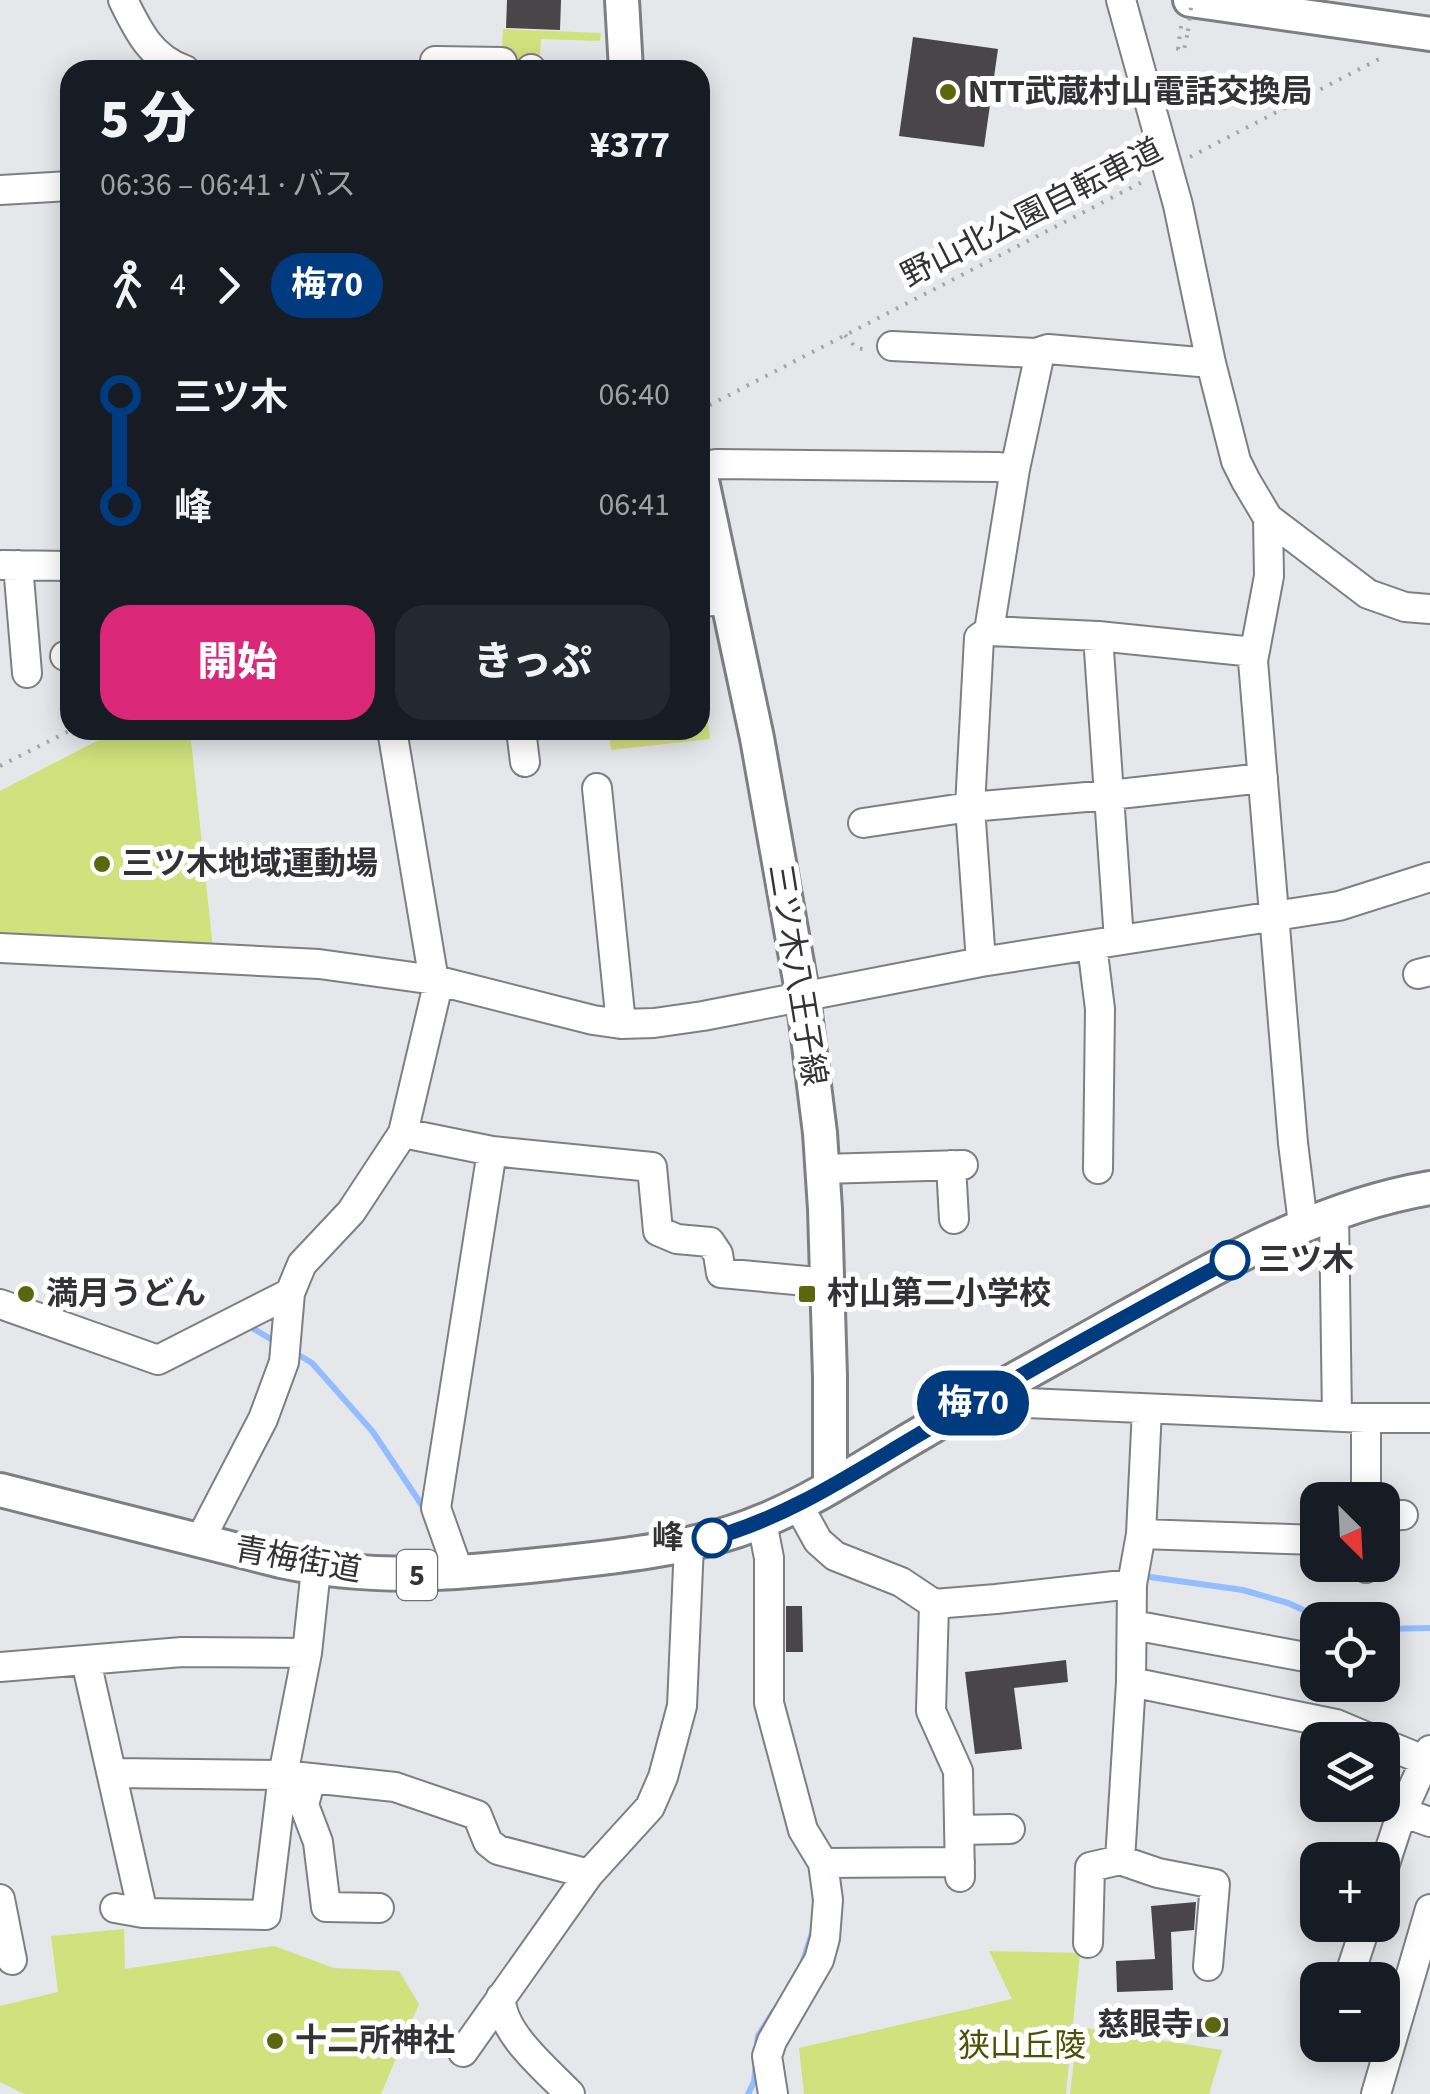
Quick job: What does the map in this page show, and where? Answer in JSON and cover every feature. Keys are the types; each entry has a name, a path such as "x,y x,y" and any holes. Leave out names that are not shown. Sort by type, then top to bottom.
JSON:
{"main road":[{"path":"622,0 625,60"},
{"path":"1188,14 1430,34"},
{"name":"三ツ木八王子線","path":"710,569 713,601 767,792 804,997 822,1169 828,1283 830,1487"},
{"name":"5","path":"830,1487 1262,1242 1318,1219 1430,1188"},
{"name":"青梅街道","path":"0,1490 316,1568 425,1576 608,1558 689,1544 762,1522 830,1487"}],"street":[{"path":"123,0 140,34 165,60"},
{"path":"1121,0 1178,204 1210,363 1236,462 1268,518 1368,594 1405,607 1430,609"},
{"path":"0,190 60,187"},
{"path":"905,354 1036,353 1048,349 1210,363"},
{"path":"989,632 1015,469 1038,362 1036,353"},
{"path":"710,473 716,464 1015,469"},
{"path":"1268,518 1269,576 1254,652 1263,778 1293,1143 1318,1219 1337,1416"},
{"path":"9,565 60,566"},
{"path":"9,565 22,582 27,673"},
{"path":"981,962 970,806 978,638 989,632 1098,636 1254,652"},
{"path":"1098,636 1110,795 1100,1009 1098,1170"},
{"path":"200,1540 250,1446 284,1362 290,1292 302,1264 351,1212 403,1132 436,994 394,740"},
{"path":"522,740 525,762"},
{"path":"863,823 970,806 1263,778"},
{"path":"598,788 621,1024"},
{"path":"0,948 319,964 435,980 593,1020 654,1023 981,962 1356,902 1430,877"},
{"path":"403,1132 492,1151 652,1167 658,1231 677,1240 710,1242 718,1254 721,1273 828,1283"},
{"path":"459,1573 436,1508 492,1151"},
{"path":"822,1169 957,1165 954,1219"},
{"path":"0,1304 158,1360 290,1292"},
{"path":"1007,1384 1020,1401 1027,1403 1430,1418"},
{"path":"1120,1860 1131,1682 1132,1584 1141,1534 1147,1409"},
{"path":"1366,1418 1366,1482"},
{"path":"798,1505 818,1540 835,1556 901,1582 934,1604 1132,1584"},
{"path":"762,1522 769,1558 770,1703 803,1830 822,1863 828,1900 820,1960 767,2056 773,2094"},
{"path":"1141,1534 1300,1539"},
{"path":"464,2052 589,1874 650,1807 663,1778 682,1706 689,1544"},
{"path":"86,1661 113,1773 129,1911 266,1914 297,1777 316,1568"},
{"path":"822,1863 960,1870 958,1771 930,1711 934,1604"},
{"path":"1133,1625 1300,1656"},
{"path":"0,1668 182,1652 306,1653"},
{"path":"1131,1682 1326,1722"},
{"path":"1392,1842 1427,1755 1400,1748"},
{"path":"113,1773 297,1777 395,1788 477,1814 488,1842 498,1850 589,1874"},
{"path":"297,1777 318,1842 326,1907 379,1908"},
{"path":"1402,1812 1430,1822"},
{"path":"959,1830 1010,1828"},
{"path":"1088,1943 1090,1866 1120,1860 1158,1873 1215,1884 1208,1966"},
{"path":"0,1899 12,1960"},
{"path":"1376,2094 1430,1908"},
{"path":"501,1997 500,2010 515,2036 570,2094"}],"path":[{"name":"野山北公園自転車道","path":"710,405 1384,54"},
{"path":"0,766 60,735"}],"green space":[{"path":"503,29 601,33 600,41 541,39 540,60 501,60"},
{"name":"三ツ木地域運動場","path":"99,740 191,740 213,949 0,937 0,791"},
{"path":"610,740 701,740 611,750"},
{"path":"124,1929 125,1969 274,1946 334,1968 399,1971 419,2004 381,2094 25,2094 0,2082 0,2006 58,1992 51,1936"},
{"name":"狭山丘陵","path":"989,1951 1080,1953 1066,2094 804,2094 799,2048 1012,1999"},
{"path":"1078,2027 1222,2050 1209,2094 1070,2094"}],"building":[{"path":"507,0 561,0 560,30 506,28"},
{"name":"NTT武蔵村山電話交換局","path":"913,37 998,49 984,147 899,136"},
{"path":"786,1606 802,1606 803,1652 786,1652"},
{"path":"1066,1660 1068,1682 1014,1688 1022,1749 975,1754 965,1672"},
{"path":"1196,1902 1194,1930 1171,1932 1173,1990 1117,1992 1116,1961 1155,1959 1151,1906"},
{"path":"1228,2018 1228,2036 1197,2037 1197,2019"}],"waterway":[{"path":"244,1328 249,1326 274,1341"},
{"path":"292,1351 312,1363 373,1432 425,1510"},
{"path":"1150,1577 1243,1590 1300,1608"},
{"path":"1400,1629 1430,1628"},
{"path":"801,1967 814,1927"},
{"path":"757,2045 758,2036 773,2012"},
{"path":"748,2094 756,2062"}],"bus line":[{"name":"梅70","path":"712,1538 798,1505 1230,1260"}],"place":[{"name":"NTT武蔵村山電話交換局","path":"948,92"},
{"name":"三ツ木地域運動場","path":"102,864"},
{"name":"三ツ木","path":"1230,1260"},
{"name":"満月うどん","path":"26,1294"},
{"name":"村山第二小学校","path":"807,1294"},
{"name":"峰","path":"712,1538"},
{"name":"慈眼寺","path":"1213,2025"},
{"name":"十二所神社","path":"275,2041"}]}
